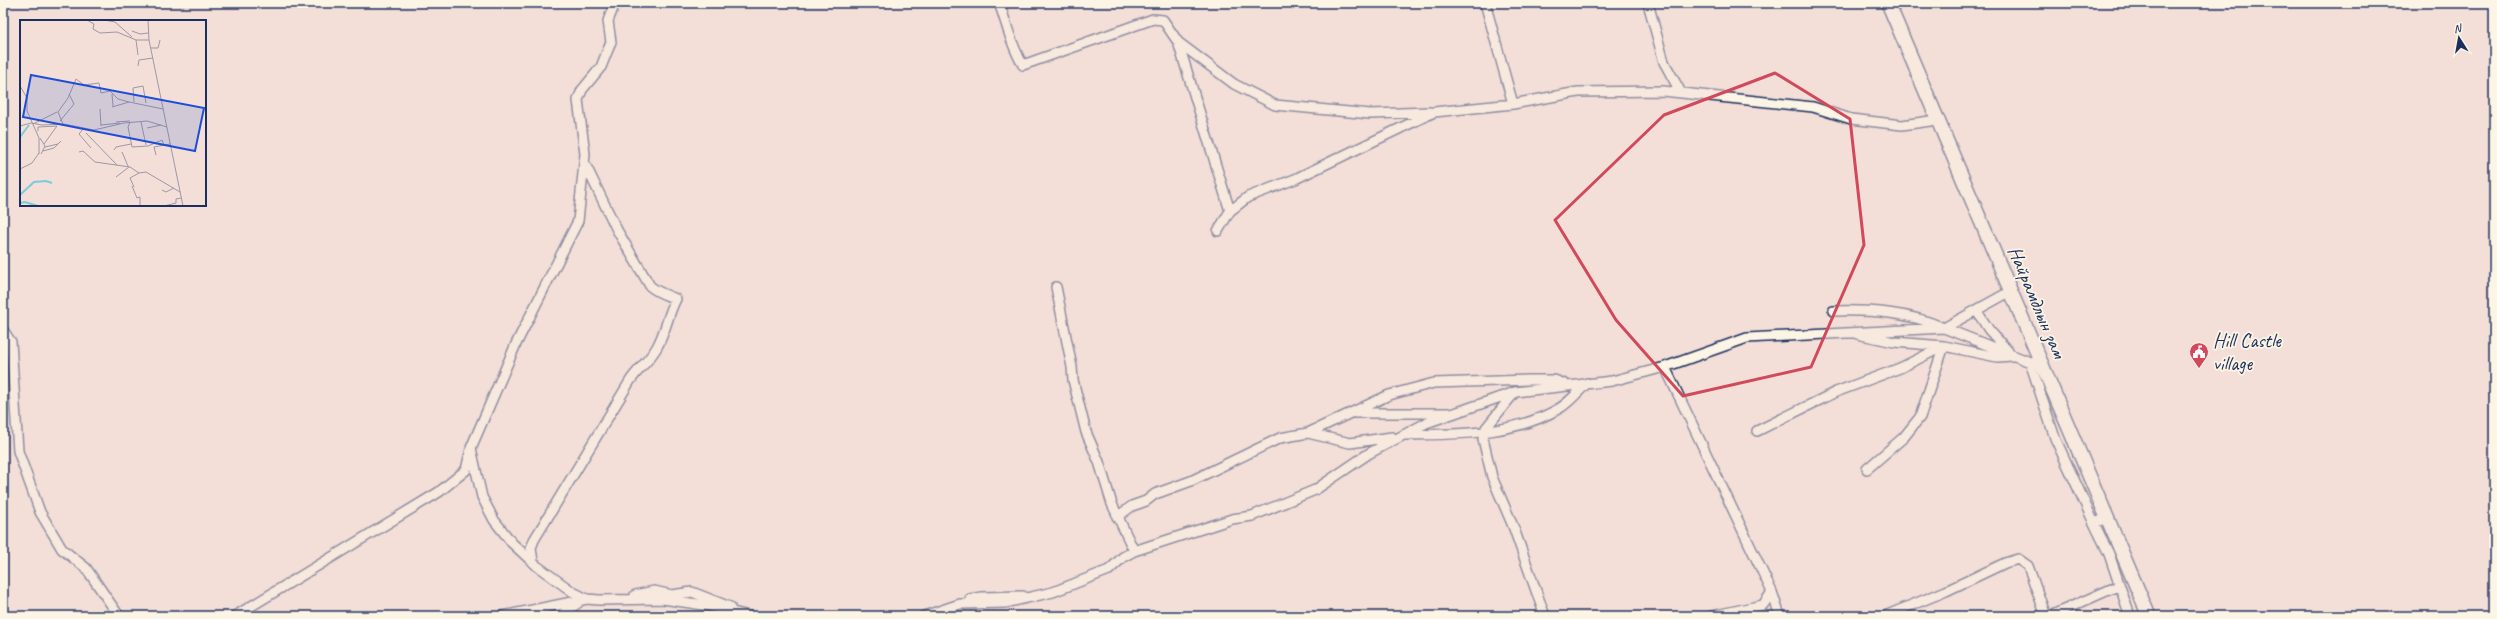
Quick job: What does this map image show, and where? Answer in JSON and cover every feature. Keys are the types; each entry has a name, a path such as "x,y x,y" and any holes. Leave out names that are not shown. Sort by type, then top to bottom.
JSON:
{"main road":[{"name":"Найрамдлын зам","path":"1888,3 2011,291 2036,362 2108,518 2149,616"}],"street":[{"path":"235,616 439,492 466,470 471,448 516,344 578,221 585,165 585,142 578,100 582,90 601,67 611,42 608,21 615,3"},
{"path":"999,3 1010,32 1014,51 1023,65 1153,19 1163,20 1178,42 1230,210"},
{"path":"1485,3 1512,104"},
{"path":"1648,3 1664,62 1680,91"},
{"path":"1178,42 1234,84 1275,105 1370,114 1434,112 1512,104 1578,92 1680,91 1813,107 1851,119 1902,125 1938,120"},
{"path":"1218,231 1230,210 1248,197 1295,178 1434,112"},
{"path":"533,562 531,548 534,540 630,381 636,372 644,366 657,347 676,299 665,293 657,292 650,286 617,230 585,165"},
{"path":"1056,287 1072,367 1073,380 1086,432 1099,462 1109,498 1134,551"},
{"path":"924,616 952,606 1005,603 1044,595 1109,570 1119,564 1123,557 1134,551 1232,519 1252,516 1316,490 1368,454 1426,423 1515,392 1612,381 1665,367 1747,338 1944,328 2011,291"},
{"path":"1833,311 1862,310 1928,320 1944,328 2036,362 2055,438 2108,554 2118,586 2130,616"},
{"path":"1976,310 1989,330 2012,354"},
{"path":"3,330 11,342 18,451 40,512 62,549 86,568 119,616"},
{"path":"1852,333 1894,342 1944,346 1997,357 2012,354"},
{"path":"1758,431 1836,392 1900,368 1944,346"},
{"path":"1867,469 1904,437 1920,417 1944,346"},
{"path":"1665,367 1772,592 1780,616"},
{"path":"1118,518 1132,506 1146,501 1155,494 1191,481 1245,454 1259,450 1280,438 1308,433 1389,395 1434,383 1554,380 1570,385"},
{"path":"1308,433 1350,443 1402,435 1484,433 1531,421 1561,407 1587,383"},
{"path":"1515,392 1484,433 1483,439 1492,478 1513,526 1545,614 1535,616"},
{"path":"1351,413 1456,413"},
{"path":"471,448 482,497 494,520 512,543 533,562 584,600"},
{"path":"2094,523 2108,518"},
{"path":"1884,616 1946,591 2005,563 2018,559 2028,566 2046,616"},
{"path":"2050,616 2118,586"},
{"path":"1711,616 1763,605 1772,592"},
{"path":"502,616 584,600 663,599 704,605 749,616"},
{"path":"560,616 584,600"}],"highlighted area":[{"path":"1775,73 1850,119 1864,245 1811,367 1683,396 1616,320 1555,220 1664,115"}],"place":[{"name":"Hill Castle village","path":"2199,369"}]}
